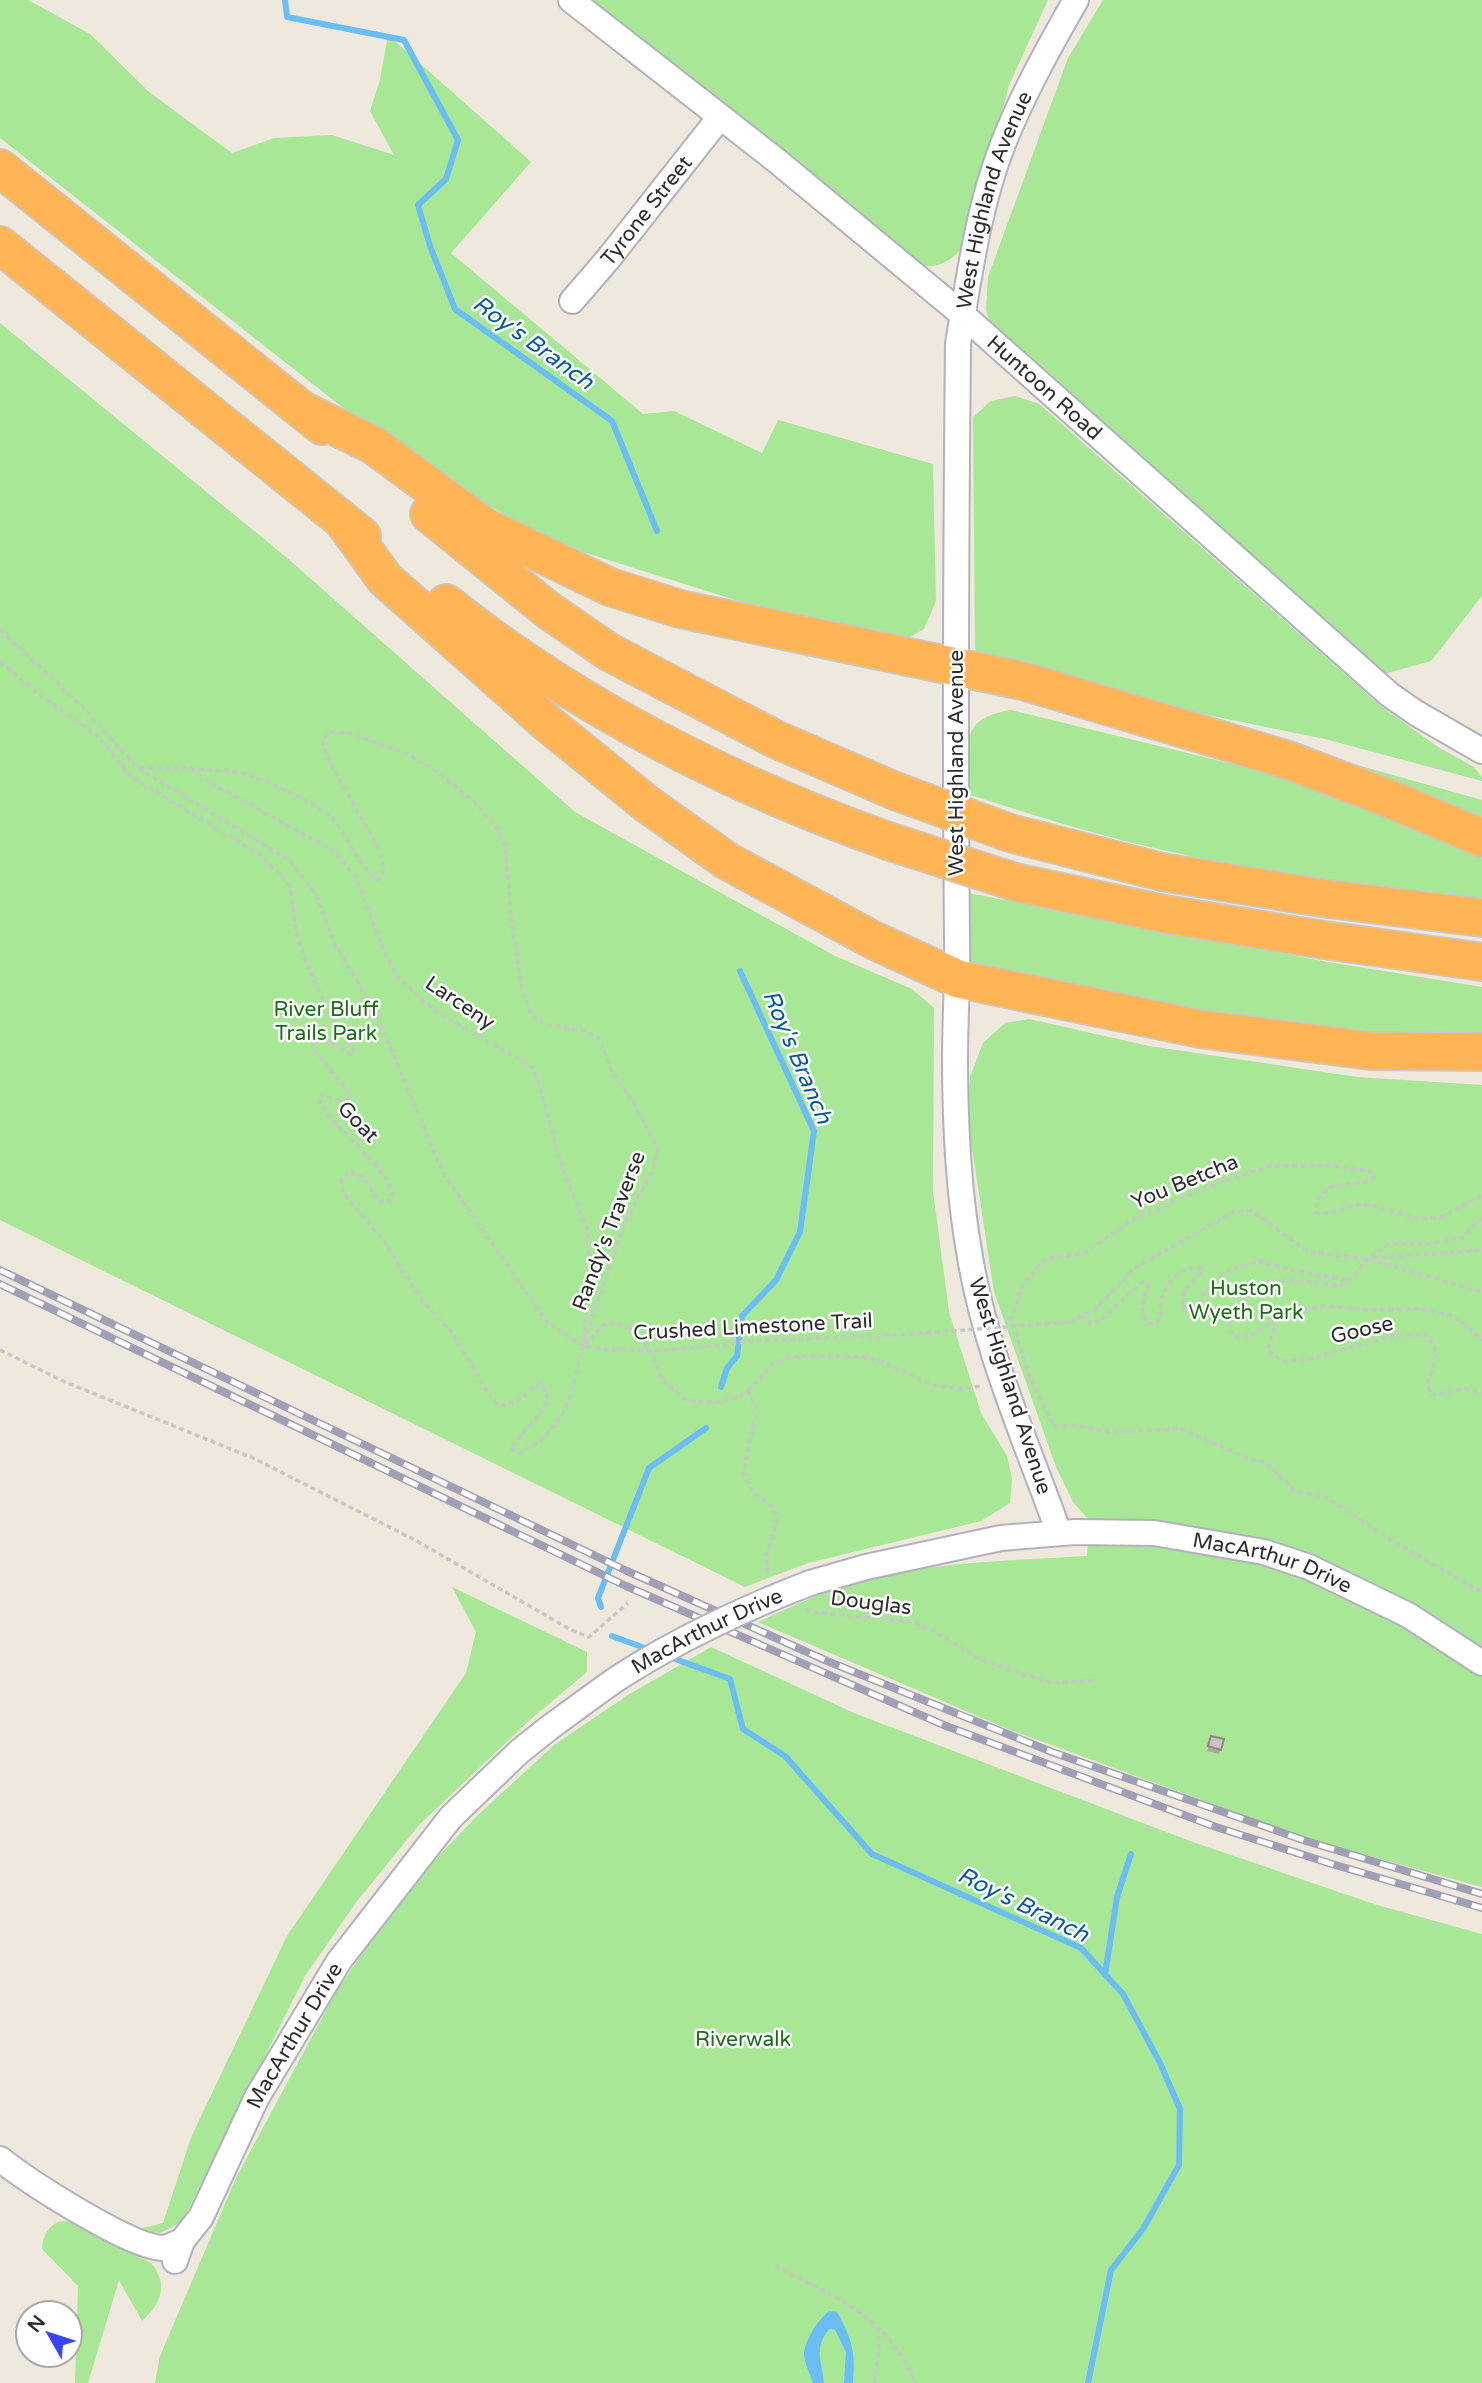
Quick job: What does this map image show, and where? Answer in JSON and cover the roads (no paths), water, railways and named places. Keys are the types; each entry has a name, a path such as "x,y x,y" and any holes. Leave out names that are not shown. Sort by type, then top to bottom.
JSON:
{"highway":[{"path":"0,168 548,610 609,652 775,740 895,791 1010,833 1162,872 1321,898 1482,918"},
{"path":"0,246 481,630 531,666 669,748 824,818 1015,882 1178,917 1482,962"},
{"path":"302,410 373,445 485,527 610,587 693,611 1023,681 1288,761 1390,799 1482,838"},
{"path":"343,521 385,579 547,723 647,804 727,861 873,940 958,979 1199,1029 1371,1051 1482,1052"}],"street":[{"name":"Huntoon Road","path":"571,0 777,161 963,315 1390,695 1482,751"},
{"name":"West Highland Avenue","path":"1059,1533 980,1306 962,1201 956,1129 955,1056 958,979 955,666 958,344 978,232 1002,146 1034,73 1076,0"},
{"name":"Tyrone Street","path":"572,301 720,117"},
{"name":"MacArthur Drive","path":"0,2160 51,2195 126,2235 178,2251 201,2217 257,2097 339,1961 450,1817 520,1751 619,1677 758,1604 805,1594 924,1553 1001,1538 1059,1533 1154,1533 1264,1552 1309,1567 1408,1615 1482,1663"}],"water":[{"path":"829,2311 837,2312 849,2338 854,2363 853,2383 844,2383 846,2352 835,2330 829,2329 821,2343 820,2361 824,2383 813,2383 806,2365 806,2343 816,2325"}],"waterway":[{"name":"Roy's Branch","path":"285,0 287,17 404,40 458,140 446,179 418,205 430,246 455,309 612,421 657,531"},
{"name":"Roy's Branch","path":"721,1387 727,1368 737,1356 742,1316 776,1280 800,1232 814,1131 740,971"},
{"name":"Roy's Branch","path":"601,1607 598,1598 649,1468 706,1428"},
{"name":"Roy's Branch","path":"612,1636 650,1650"},
{"name":"Roy's Branch","path":"667,1656 730,1679 743,1729 785,1756 872,1854 1081,1948 1123,1994 1160,2063 1180,2109 1179,2165 1143,2229 1111,2270 1088,2383"},
{"path":"1105,1975 1117,1897 1131,1854"}],"railway":[{"path":"0,1270 627,1571 827,1661 1052,1752 1306,1841 1482,1894"},
{"path":"0,1284 626,1586 946,1726 1216,1827 1482,1908"}],"park label":[{"name":"River Bluff Trails Park","path":"326,1021"},
{"name":"Huston Wyeth Park","path":"1246,1300"},
{"name":"Riverwalk","path":"743,2039"}]}
